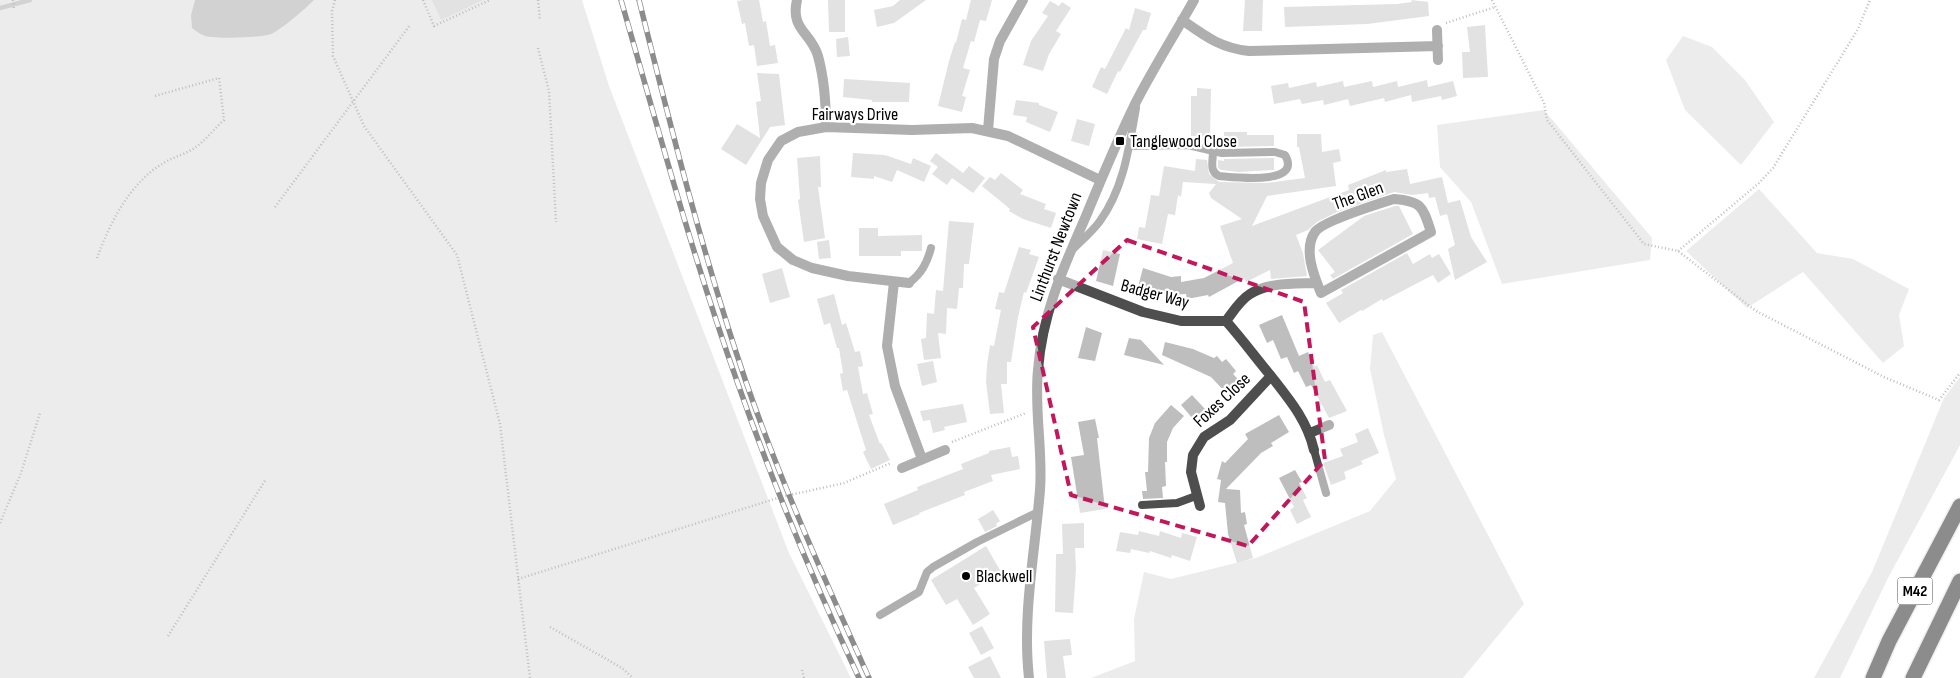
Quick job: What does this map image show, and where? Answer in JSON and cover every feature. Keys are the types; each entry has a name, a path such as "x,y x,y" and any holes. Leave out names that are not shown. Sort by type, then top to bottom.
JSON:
{"highway":[{"name":"M42","path":"1873,678 1889,641 1960,506"},
{"name":"M42","path":"1913,678 1960,581"}],"street":[{"path":"797,0 795,10 797,25 812,43 818,56 826,111 826,127"},
{"path":"988,130 994,59 1000,41 1023,0"},
{"name":"Linthurst Newtown","path":"1030,678 1026,649 1041,479 1037,409 1038,369 1044,325 1058,279 1100,180 1137,101 1194,0"},
{"path":"1182,20 1214,42 1233,49 1249,51 1438,46"},
{"path":"1437,30 1438,60"},
{"name":"Fairways Drive","path":"909,283 812,268 793,260 777,247 763,216 760,199 761,183 768,160 781,141 798,132 826,127 912,130 972,128 988,130 1008,136 1100,180"},
{"name":"The Glen","path":"1394,199 1414,201 1421,206 1431,232 1321,293 1317,283 1310,258 1310,241 1316,231 1334,221 1394,199"},
{"name":"Badger Way","path":"1058,279 1143,312 1181,321 1226,321"},
{"path":"894,282 887,346 895,386 922,459"},
{"name":"The Glen","path":"1226,321 1250,293 1266,287 1317,283"},
{"path":"1226,321 1303,418 1310,433 1314,450"},
{"name":"Foxes Close","path":"1200,506 1191,472 1193,455 1204,438 1230,420 1271,376"},
{"path":"1310,433 1330,425"},
{"path":"902,468 945,450"}],"lane":[{"path":"1069,253 1100,222 1120,183 1130,146 1137,101"},
{"path":"1130,146 1188,145 1213,151 1281,153 1287,159 1287,169 1275,177 1219,176 1213,170 1213,151"},
{"path":"909,283 918,276 927,264 931,248"},
{"path":"1314,450 1326,493"},
{"path":"1142,505 1177,503 1196,496"},
{"path":"880,615 919,592 927,572 934,567 977,542 1038,512"}],"path":[{"path":"13,0 14,10"},
{"path":"335,0 332,11 333,56 364,126 457,254 500,424 530,678"},
{"path":"422,0 434,26 490,0"},
{"path":"538,0 540,20"},
{"path":"1492,0 1544,103 1547,120 1644,244 1678,251 1756,310 1884,377 1939,400 1960,373"},
{"path":"1678,251 1759,183 1774,168 1858,29 1870,0"},
{"path":"1437,30 1446,23 1495,7"},
{"path":"274,208 410,25"},
{"path":"538,48 549,91 556,222"},
{"path":"97,258 107,231 137,186 160,165 194,148 224,120 219,78 155,96"},
{"path":"945,450 945,444 1037,409"},
{"path":"0,523 21,473 40,413"},
{"path":"518,579 781,497 844,483 898,460 902,468"},
{"path":"168,636 266,479"},
{"path":"550,626 622,668 633,678"},
{"path":"802,670 804,678"}],"highlighted area":[{"path":"1127,240 1304,302 1325,460 1248,546 1071,495 1033,327"}],"shaded area":[{"path":"0,0 582,0 609,86 789,553 851,678 0,678"},
{"path":"195,0 314,0 271,34 229,38 205,36 192,28 191,15"},
{"path":"1683,36 1712,47 1745,80 1774,122 1741,165 1685,110 1666,60"},
{"path":"1544,110 1652,238 1650,260 1502,284 1471,202 1440,167 1437,125"},
{"path":"1759,189 1817,253 1853,259 1909,289 1899,315 1904,346 1883,363 1803,272 1747,308 1686,251"},
{"path":"1382,332 1524,604 1463,678 1091,678 1135,661 1134,619 1144,572 1171,579 1256,558 1370,511 1396,479 1384,435 1370,369 1373,335"},
{"path":"1960,377 1960,445 1888,578 1840,678 1814,678 1872,572 1944,398"}],"building":[{"path":"432,0 483,0 441,20"},
{"path":"759,0 763,22 766,21 770,46 775,45 778,63 757,66 754,45 749,46 745,23 742,24 737,1"},
{"path":"828,0 845,0 845,32 829,32"},
{"path":"900,0 926,0 894,23 877,27 874,10 893,6"},
{"path":"971,0 992,0 986,21 980,20 974,42 971,41 963,68 970,70 962,96 966,97 962,112 938,106 962,19 966,20"},
{"path":"1245,0 1263,0 1262,31 1243,31"},
{"path":"1411,0 1428,2 1429,16 1367,24 1285,27 1284,7 1397,4 1412,2"},
{"path":"1050,1 1059,6 1062,2 1071,8 1056,31 1061,34 1049,54 1043,71 1023,65 1031,41 1048,16 1042,13"},
{"path":"1135,8 1151,13 1146,30 1143,30 1120,72 1118,71 1107,94 1092,87 1101,67 1105,69 1126,28 1129,30"},
{"path":"1485,25 1488,77 1463,78 1462,52 1470,52 1467,27"},
{"path":"848,37 850,56 837,57 836,39"},
{"path":"757,73 779,74 785,125 770,127 746,165 721,149 737,124 760,138 756,102 761,101"},
{"path":"844,79 910,83 909,102 872,102 872,100 843,97"},
{"path":"1427,80 1428,87 1453,81 1457,96 1442,100 1441,96 1412,102 1411,95 1385,102 1384,98 1350,106 1348,99 1324,105 1323,100 1302,104 1300,99 1274,104 1271,86 1288,83 1289,88 1316,82 1317,87 1343,81 1344,87 1372,81 1373,87 1397,81 1398,87"},
{"path":"1197,88 1211,89 1210,137 1191,136 1191,96 1197,96"},
{"path":"1016,100 1039,103 1039,105 1058,112 1050,132 1026,122 1027,117 1013,115"},
{"path":"1077,119 1095,124 1089,146 1071,141"},
{"path":"1224,132 1247,132 1247,135 1274,135 1274,146 1224,147"},
{"path":"1297,134 1321,134 1322,152 1339,149 1341,161 1333,163 1336,186 1267,196 1252,226 1349,190 1348,185 1386,170 1386,172 1407,169 1410,184 1442,177 1448,203 1460,200 1471,237 1487,262 1455,280 1448,249 1455,245 1447,214 1440,216 1435,197 1429,198 1428,193 1412,195 1394,192 1337,212 1317,222 1308,230 1296,235 1303,253 1307,276 1271,279 1270,270 1246,282 1244,278 1209,297 1208,295 1187,299 1186,294 1167,295 1138,287 1143,268 1171,277 1181,276 1181,282 1204,278 1233,263 1220,226 1242,219 1211,198 1209,193 1216,184 1183,182 1181,197 1178,195 1175,215 1168,214 1162,244 1137,239 1139,227 1145,228 1151,195 1159,196 1164,166 1195,171 1196,159 1207,160 1209,174 1219,182 1265,183 1305,178 1299,147 1297,147"},
{"path":"853,153 885,155 911,164 913,158 931,166 924,182 897,170 892,182 874,176 874,179 851,177"},
{"path":"936,153 963,173 969,166 985,178 973,193 952,178 947,185 932,174 938,167 930,161"},
{"path":"820,156 821,187 818,187 825,238 804,242 798,200 800,199 797,158"},
{"path":"1274,158 1274,170 1238,172 1218,168 1218,160"},
{"path":"1001,173 1023,190 1020,194 1046,204 1044,209 1056,213 1051,228 1023,219 1009,211 1010,209 982,186 990,177 995,180"},
{"path":"1399,206 1413,234 1333,279 1330,275 1335,272 1318,250 1364,216"},
{"path":"949,221 974,223 969,264 964,264 963,288 959,288 957,309 947,308 946,334 938,333 941,358 924,360 921,339 926,338 927,313 934,314 936,290 943,291"},
{"path":"859,228 878,228 878,236 922,235 922,251 901,251 901,256 859,256"},
{"path":"829,240 831,258 819,259 817,242"},
{"path":"1019,247 1031,250 1029,254 1039,257 1026,293 1024,292 1011,362 1007,362 1007,384 1001,384 1004,413 990,414 986,382 987,365 990,345 994,346 1001,310 995,309 999,292 1004,293"},
{"path":"1103,250 1120,254 1113,286 1096,281"},
{"path":"1407,253 1413,264 1430,254 1432,258 1439,254 1451,274 1438,283 1433,275 1383,301 1382,299 1339,323 1326,303 1343,293 1341,290"},
{"path":"782,268 790,297 770,303 762,274"},
{"path":"834,294 842,325 846,323 855,352 860,351 863,366 858,367 863,394 867,393 873,414 869,415 880,444 890,460 871,469 863,452 866,450 847,390 843,391 840,374 843,373 839,348 837,348 830,323 824,325 817,299"},
{"path":"1282,315 1299,356 1308,352 1325,382 1330,380 1347,411 1329,418 1311,385 1306,387 1298,371 1294,373 1287,357 1281,359 1273,340 1267,343 1259,325"},
{"path":"1086,327 1102,333 1095,361 1078,358"},
{"path":"1129,338 1141,340 1164,365 1124,355"},
{"path":"1165,342 1193,349 1214,358 1217,356 1222,362 1226,359 1236,371 1233,374 1243,384 1229,396 1211,377 1162,355"},
{"path":"933,361 937,382 922,386 917,364"},
{"path":"1192,395 1205,409 1194,420 1181,405"},
{"path":"963,404 967,422 944,427 945,430 933,433 930,420 923,421 920,411"},
{"path":"1171,405 1184,416 1173,428 1167,442 1167,462 1165,462 1166,486 1162,487 1163,498 1143,499 1142,491 1147,491 1145,472 1148,472 1149,438 1155,423"},
{"path":"1279,415 1289,432 1271,443 1273,446 1261,453 1226,489 1240,490 1241,513 1245,512 1247,524 1244,525 1253,558 1237,563 1228,534 1225,503 1218,502 1221,480 1217,479 1222,461 1225,463 1248,439 1245,434"},
{"path":"1095,419 1099,438 1097,438 1105,509 1080,513 1071,457 1084,455 1078,422"},
{"path":"1368,428 1379,453 1361,461 1363,464 1344,472 1346,479 1331,485 1323,463 1343,456 1340,449 1358,442 1355,434"},
{"path":"1010,447 1012,457 1018,456 1020,469 991,475 993,481 964,492 965,495 893,525 884,504 918,490 917,487 963,469 961,464 989,453 989,451"},
{"path":"1295,470 1302,482 1299,483 1307,498 1303,500 1311,517 1297,524 1290,510 1294,507 1279,478"},
{"path":"993,510 1000,521 996,524 997,526 985,532 978,519"},
{"path":"1084,523 1084,548 1075,548 1076,569 1073,613 1055,612 1056,554 1063,554 1062,524"},
{"path":"1139,531 1159,536 1160,531 1181,538 1182,533 1197,537 1190,561 1172,555 1171,558 1150,551 1149,553 1131,549 1130,553 1116,551 1120,532 1138,535"},
{"name":"Blackwell","path":"986,546 1001,572 974,588 990,614 973,625 957,599 946,605 931,580"},
{"path":"982,626 994,648 981,655 969,633"},
{"path":"1070,639 1072,655 1063,656 1066,678 1047,678 1044,641"},
{"path":"990,656 1001,678 974,678 968,667"}],"waterway":[{"path":"0,8 30,0"}],"railway":[{"path":"621,0 691,241 738,384 765,459 795,533 859,678"},
{"path":"639,0 702,240 730,335 789,494 869,678"}],"place":[{"name":"Tanglewood Close","path":"1120,141"},
{"name":"Blackwell","path":"966,576"}]}
